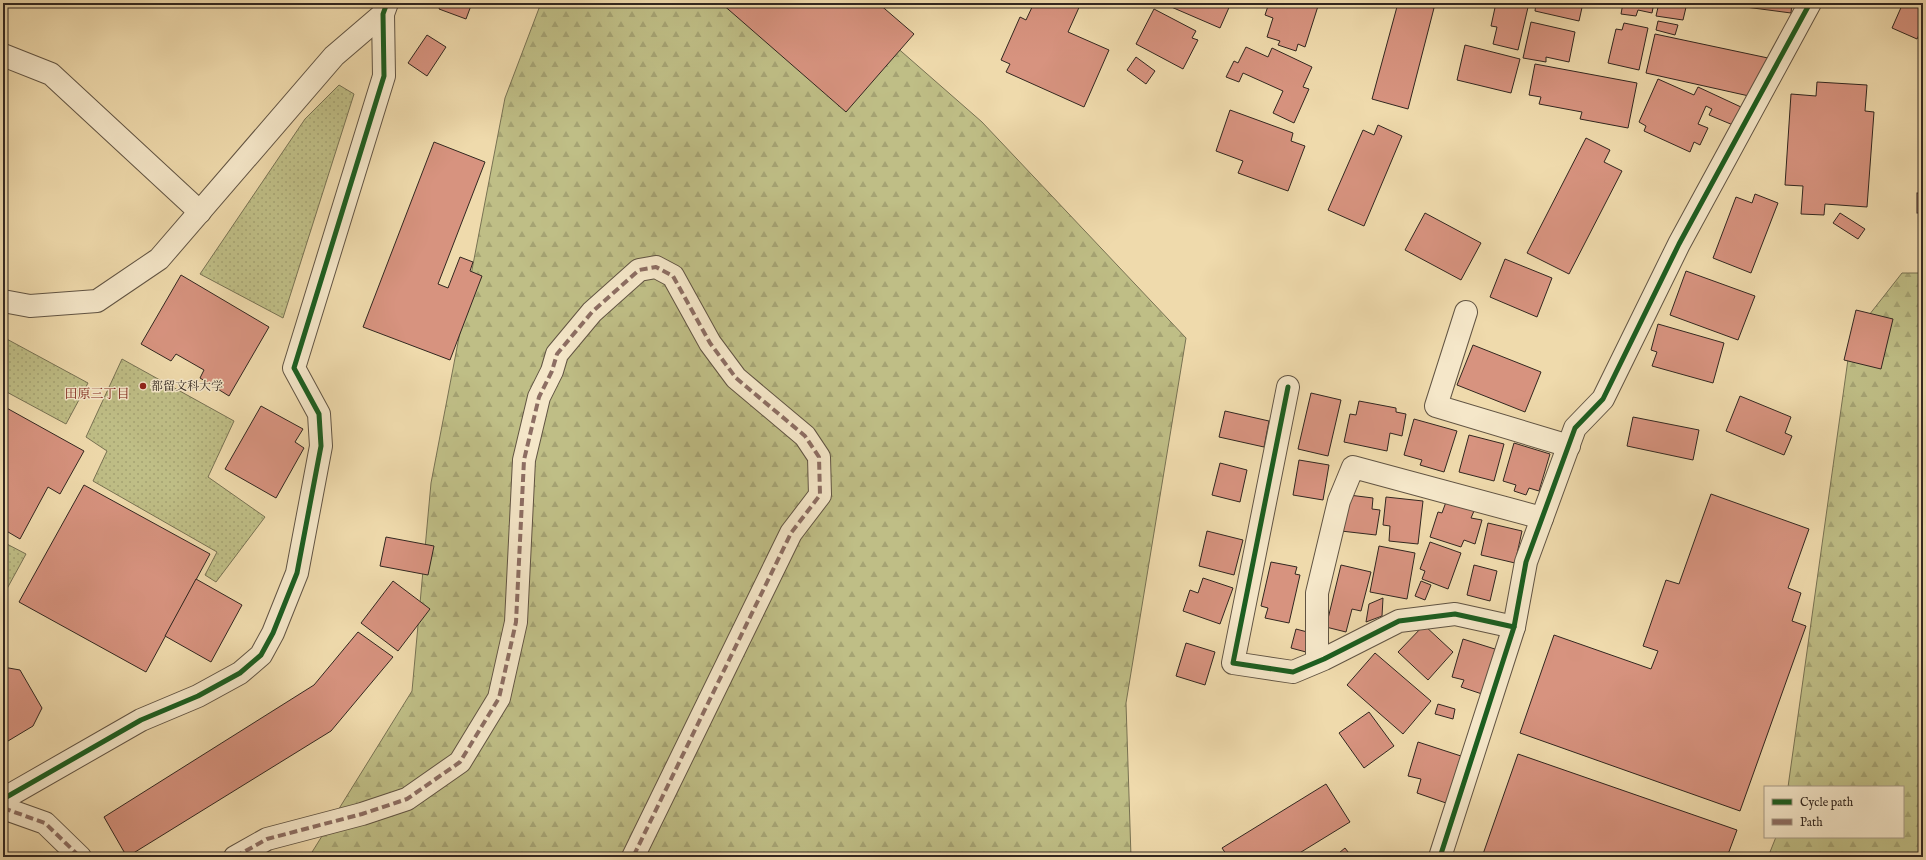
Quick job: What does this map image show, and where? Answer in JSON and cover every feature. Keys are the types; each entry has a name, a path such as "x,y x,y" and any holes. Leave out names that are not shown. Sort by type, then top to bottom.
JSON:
{"street":[{"path":"1440,857 1514,627 1526,562 1575,428 1603,399 1679,244 1810,3"},
{"path":"3,301 30,306 97,301 159,260 334,56 385,9"},
{"path":"3,799 141,720 198,696 240,673 261,655 273,633 298,573 321,446 319,414 294,368 384,76 385,9"},
{"path":"3,54 51,74 200,212"},
{"path":"235,857 267,839 362,814 407,799 460,762 499,698 516,622 524,460 539,397 552,371 557,354 592,312 638,270 656,267 673,276 710,343 736,378 805,436 819,457 820,495 791,533 633,857"},
{"path":"1466,312 1436,406 1569,446"},
{"path":"1288,387 1234,663 1293,672 1399,621 1455,614 1514,627"},
{"path":"1317,661 1317,593 1339,501 1353,467 1542,518"},
{"path":"3,808 44,823 80,857"}],"green space":[{"path":"541,3 846,3 982,122 1186,338 1126,703 1131,857 309,857 412,691 431,483 505,98"},
{"path":"339,85 354,94 283,318 200,274 305,119"},
{"path":"1902,273 1923,273 1923,857 1768,857 1776,838 1904,838 1904,786 1788,786 1851,338"},
{"path":"3,337 88,383 66,424 3,390"},
{"path":"122,359 234,421 208,477 265,517 216,582 205,575 217,552 93,481 107,451 86,437"},
{"path":"3,542 26,554 3,596"}],"building":[{"path":"441,3 472,3 466,19 439,9"},
{"path":"721,3 878,3 914,34 846,112"},
{"path":"1034,3 1081,3 1068,32 1109,50 1084,107 1006,72 1010,64 1001,60 1020,17 1026,20"},
{"path":"1162,3 1231,3 1220,28"},
{"path":"1269,3 1319,3 1305,47 1298,44 1296,51 1278,45 1280,41 1267,37 1273,18 1265,15"},
{"path":"1398,3 1414,3 1434,8 1408,109 1372,99"},
{"path":"1496,3 1529,3 1518,50 1493,44 1497,27 1491,26"},
{"path":"1536,3 1583,3 1579,21 1535,11"},
{"path":"1623,3 1654,3 1652,13 1638,10 1636,16 1621,14"},
{"path":"1659,3 1687,3 1683,20 1656,16"},
{"path":"1715,3 1792,3 1791,13"},
{"path":"1903,3 1916,3 1923,6 1923,34 1920,33 1917,39 1892,28"},
{"path":"1154,9 1196,31 1192,38 1198,40 1183,69 1136,44"},
{"path":"1658,21 1678,25 1675,35 1656,30"},
{"path":"1531,22 1575,32 1569,62 1546,57 1546,62 1523,58"},
{"path":"1624,23 1648,28 1639,70 1608,63 1616,29 1622,30"},
{"path":"1655,34 1768,58 1749,96 1646,73"},
{"path":"427,35 446,47 427,76 408,63"},
{"path":"1465,45 1520,59 1511,93 1457,80"},
{"path":"1246,47 1268,57 1272,48 1312,67 1303,87 1309,89 1294,123 1273,113 1283,91 1243,73 1239,82 1226,77 1234,61 1238,63"},
{"path":"1136,57 1155,71 1146,84 1127,70"},
{"path":"1535,64 1637,83 1628,128 1580,119 1582,112 1539,104 1541,97 1529,95"},
{"path":"1658,79 1694,95 1698,87 1741,107 1733,125 1709,115 1712,109 1706,106 1698,124 1708,128 1700,145 1694,142 1690,152 1644,131 1646,126 1639,122"},
{"path":"1817,82 1867,85 1865,111 1874,112 1867,207 1825,204 1824,215 1801,214 1803,186 1785,185 1791,94 1816,96"},
{"path":"1230,110 1293,133 1291,141 1305,146 1288,191 1238,173 1243,161 1216,151"},
{"path":"1378,125 1402,136 1364,226 1328,210 1363,130 1374,135"},
{"path":"1586,138 1610,150 1604,162 1622,171 1569,274 1527,253"},
{"path":"434,142 485,162 438,284 448,288 460,257 473,262 470,271 482,276 450,360 363,327"},
{"path":"1917,193 1923,193 1923,213 1917,213"},
{"path":"1755,194 1778,203 1751,273 1713,258 1736,197 1752,203"},
{"path":"1425,213 1481,243 1461,280 1405,250"},
{"path":"1840,213 1865,229 1858,239 1833,223"},
{"path":"1505,259 1552,278 1537,317 1490,297"},
{"path":"1686,271 1755,296 1738,340 1670,315"},
{"path":"181,275 269,327 229,396 200,378 204,370 176,354 171,361 141,344"},
{"path":"1856,310 1893,319 1881,369 1844,360"},
{"path":"1658,324 1724,343 1713,383 1652,366 1657,352 1651,350"},
{"path":"1473,345 1541,372 1525,412 1457,385"},
{"path":"1311,393 1341,400 1328,456 1298,449"},
{"path":"1740,396 1791,417 1785,433 1792,436 1784,455 1726,431"},
{"path":"1359,401 1396,408 1396,412 1406,414 1402,436 1390,433 1387,451 1344,442 1350,414 1356,415"},
{"path":"3,406 84,451 60,494 48,487 20,539 3,529"},
{"path":"261,406 303,429 295,442 304,448 276,498 225,469"},
{"path":"1225,411 1269,421 1264,447 1219,437"},
{"path":"1633,417 1699,430 1693,460 1627,446"},
{"path":"1414,419 1457,431 1444,472 1420,465 1422,460 1404,455"},
{"path":"1469,435 1504,444 1494,481 1459,472"},
{"path":"1514,443 1550,454 1539,491 1529,488 1526,495 1514,491 1516,485 1503,481"},
{"path":"1299,460 1329,465 1323,500 1293,495"},
{"path":"1220,463 1247,470 1240,502 1212,495"},
{"path":"84,485 210,554 146,672 19,602"},
{"path":"1711,494 1809,529 1788,588 1801,593 1792,621 1806,626 1740,811 1520,733 1554,635 1651,669 1658,651 1643,646 1666,580 1679,584"},
{"path":"1349,495 1373,498 1372,509 1380,510 1376,535 1341,531"},
{"path":"1386,497 1423,501 1418,544 1389,541 1390,526 1383,525"},
{"path":"1446,502 1474,511 1471,518 1482,520 1475,544 1464,540 1461,547 1430,537 1438,512 1442,513"},
{"path":"1488,523 1522,531 1515,563 1481,555"},
{"path":"1207,531 1243,540 1234,575 1199,566"},
{"path":"386,537 434,546 428,575 380,566"},
{"path":"1430,542 1461,553 1448,589 1422,579 1425,571 1420,569"},
{"path":"1379,546 1415,553 1407,599 1370,592"},
{"path":"1271,562 1297,567 1295,574 1300,575 1289,623 1265,618 1268,608 1261,606"},
{"path":"1341,565 1371,572 1361,611 1352,609 1346,632 1326,627"},
{"path":"1474,565 1497,571 1490,601 1467,595"},
{"path":"1203,578 1233,588 1220,624 1183,611 1190,590 1198,593"},
{"path":"196,579 242,605 211,662 165,636"},
{"path":"393,581 430,609 398,651 361,623"},
{"path":"1421,581 1431,585 1425,600 1415,596"},
{"path":"1383,598 1382,616 1366,622 1369,604"},
{"path":"1424,625 1453,652 1428,680 1398,652"},
{"path":"1296,629 1311,633 1306,652 1291,648"},
{"path":"358,632 393,657 331,731 127,857 104,817 314,685"},
{"path":"1463,639 1498,650 1485,695 1461,687 1464,680 1452,677"},
{"path":"1186,643 1215,652 1205,685 1176,676"},
{"path":"1375,653 1431,701 1403,734 1347,685"},
{"path":"3,667 20,670 42,708 33,726 3,744"},
{"path":"1438,704 1455,709 1453,719 1435,714"},
{"path":"1369,712 1394,746 1364,768 1339,733"},
{"path":"1418,742 1461,756 1446,803 1417,793 1421,779 1408,776"},
{"path":"1518,754 1737,830 1727,857 1482,857"},
{"path":"1326,784 1350,822 1293,857 1228,857 1222,848"},
{"path":"1345,848 1352,857 1334,857"}],"marked path":[{"path":"235,857 267,839 362,814 407,799 460,762 499,698 516,622 524,460 539,397 552,371 557,354 592,312 639,270 656,267 673,276 710,343 736,378 805,436 819,457 820,495 791,533 633,857"},
{"path":"3,808 45,823 80,857"}],"cycle path":[{"path":"3,799 141,720 198,696 240,673 261,655 273,633 297,573 321,446 319,414 294,368 384,76 383,14 387,3"},
{"path":"1440,857 1514,627 1526,562 1575,428 1603,399 1679,244 1810,3"},
{"path":"1288,387 1233,663 1293,672 1324,659 1399,621 1455,614 1514,627"}],"place":[{"name":"都留文科大学","path":"143,386"}],"district":[{"name":"田原三丁目","path":"97,393"}]}
